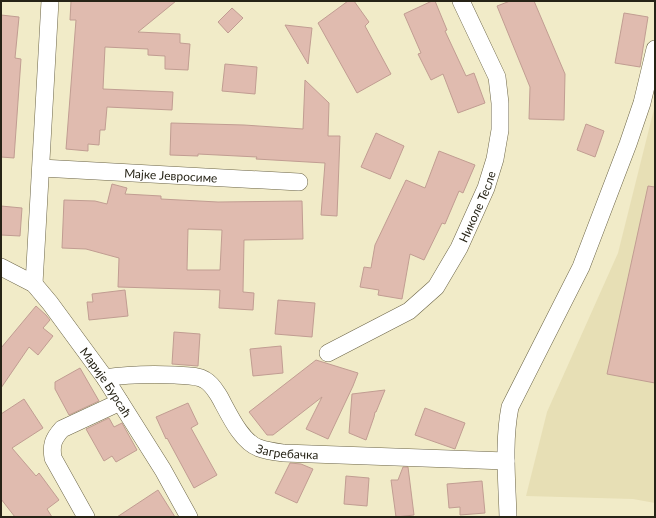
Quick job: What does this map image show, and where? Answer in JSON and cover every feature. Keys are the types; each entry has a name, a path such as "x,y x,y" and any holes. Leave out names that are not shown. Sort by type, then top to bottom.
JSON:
{"street":[{"path":"34,284 50,1"},
{"name":"Николе Тесле","path":"328,353 409,311 436,287 459,248 486,188 495,159 500,130 500,104 497,77 462,1"},
{"path":"508,517 506,426 510,407 581,267 642,104 655,49"},
{"name":"Мајке Јевросиме","path":"41,168 299,182"},
{"name":"Марије Бурсаћ","path":"1,267 34,284 50,303 105,378 163,470 189,517"},
{"name":"Загребачка","path":"105,378 130,374 142,374 192,376 205,380 213,386 228,415 246,438 258,448 269,451 284,453 506,461"},
{"path":"86,517 53,458 52,448 55,437 62,430 120,402"}],"shaded area":[{"path":"655,105 655,503 633,499 526,496 547,412 618,253"}],"building":[{"path":"71,1 176,1 138,32 180,34 180,43 190,44 188,70 165,69 165,56 148,55 148,49 105,47 103,89 173,92 172,110 107,107 105,130 100,130 99,145 88,144 88,151 66,149 76,20 70,20"},
{"path":"348,1 354,1 369,22 365,26 391,74 357,93 318,23"},
{"path":"435,1 447,30 445,31 466,76 474,73 485,103 458,113 443,74 431,80 418,54 421,53 404,14"},
{"path":"510,1 534,1 565,74 564,120 529,119 530,87 497,6"},
{"path":"232,8 243,18 228,33 218,22"},
{"path":"624,13 648,17 640,67 615,63"},
{"path":"1,15 19,17 15,58 21,59 14,158 1,157"},
{"path":"285,25 312,28 308,64"},
{"path":"225,64 257,67 255,94 222,91"},
{"path":"305,80 329,103 328,136 340,136 337,216 321,215 325,163 256,159 257,157 198,154 198,156 170,155 171,123 244,125 303,129"},
{"path":"586,124 604,131 595,157 577,150"},
{"path":"376,133 404,146 390,179 361,167"},
{"path":"439,151 475,165 463,193 459,191 445,224 442,223 424,260 410,254 402,299 378,295 379,290 360,287 364,267 371,268 375,245 406,180 425,188"},
{"path":"112,184 127,188 125,194 161,196 161,199 218,202 302,201 303,239 244,240 243,292 254,293 253,310 219,308 220,290 118,287 119,258 86,249 62,248 64,200 95,201 107,204","holes":["188,229 222,230 220,270 187,270"]},
{"path":"648,186 655,187 655,383 607,374"},
{"path":"1,206 22,208 20,236 1,235"},
{"path":"125,290 128,316 89,320 87,302 93,302 92,294"},
{"path":"278,300 315,303 312,337 275,334"},
{"path":"36,306 50,320 43,328 53,336 38,355 29,347 1,388 1,348"},
{"path":"174,332 200,334 198,366 172,364"},
{"path":"281,346 283,373 253,376 250,349"},
{"path":"316,360 358,373 328,439 306,429 322,397 273,435 267,435 249,412"},
{"path":"80,368 99,401 69,415 55,389 55,382"},
{"path":"385,390 375,412 366,440 349,433 352,394"},
{"path":"24,399 43,428 12,448 36,476 39,473 59,500 47,509 52,517 15,517 1,499 1,414"},
{"path":"188,403 198,424 191,428 217,475 194,488 167,438 166,439 156,417"},
{"path":"425,408 465,423 455,449 415,435"},
{"path":"109,418 114,427 122,423 137,450 116,462 112,456 104,461 86,429"},
{"path":"290,463 301,464 313,469 297,503 275,493"},
{"path":"403,467 408,467 414,515 396,517 391,480 398,480"},
{"path":"346,476 369,478 367,506 344,504"},
{"path":"482,481 485,513 460,515 460,507 449,508 447,484"},
{"path":"158,490 175,517 117,517"}]}
